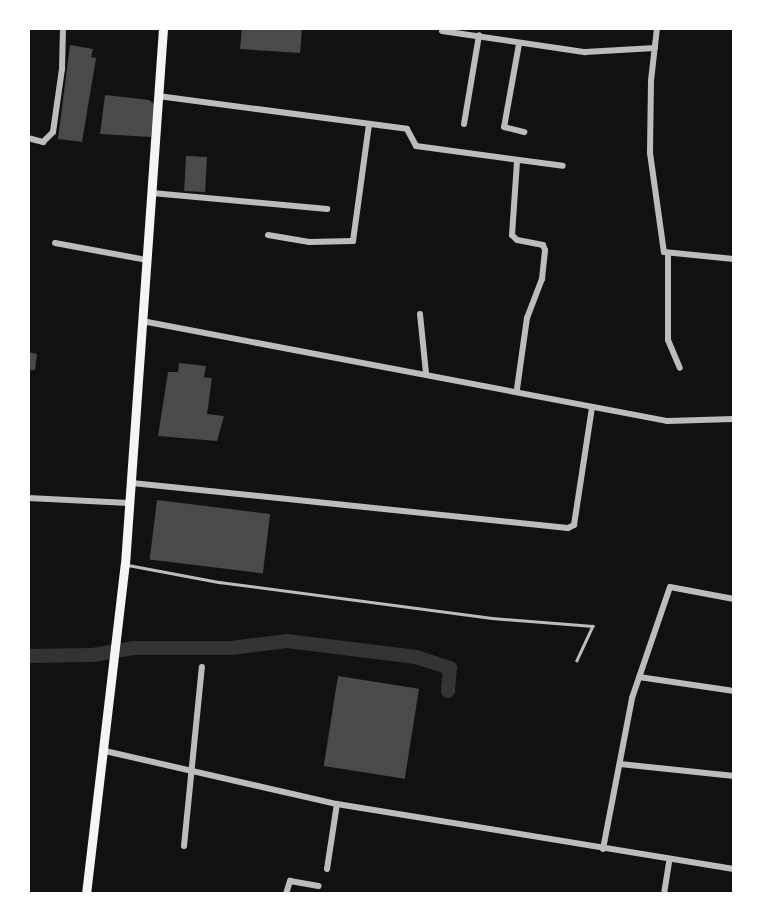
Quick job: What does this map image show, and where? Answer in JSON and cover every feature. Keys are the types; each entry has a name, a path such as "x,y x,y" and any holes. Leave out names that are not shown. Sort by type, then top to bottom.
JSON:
{"main road":[{"path":"86,894 125,564 163,28"}],"street":[{"path":"28,138 43,142 53,132 62,69 62,28"},
{"path":"657,28 650,153 654,203 668,254 668,340 680,368"},
{"path":"442,31 585,52 654,48"},
{"path":"464,124 479,35"},
{"path":"519,44 504,127 524,132"},
{"path":"159,96 411,131 416,145 517,162 563,166"},
{"path":"268,235 309,242 353,241 369,124"},
{"path":"517,162 512,235 517,240 543,245 545,264 527,318 517,390"},
{"path":"152,192 327,209"},
{"path":"55,243 147,261"},
{"path":"668,254 734,259"},
{"path":"420,314 426,373"},
{"path":"142,321 517,390 592,408 667,421 734,419"},
{"path":"132,483 568,528 574,525 592,408"},
{"path":"28,498 129,503"},
{"path":"603,849 639,677 670,587 734,599"},
{"path":"184,846 191,798 189,767 202,667"},
{"path":"639,677 734,691"},
{"path":"105,751 189,767 337,804 669,862 734,869"},
{"path":"620,764 734,776"},
{"path":"327,869 337,804"},
{"path":"664,894 669,862"},
{"path":"286,894 290,881 319,886"}],"lane":[{"path":"125,564 219,582 492,618 593,626 578,661"}],"building":[{"path":"242,28 302,28 300,53 240,49"},
{"path":"70,45 93,49 91,57 96,58 82,142 58,139"},
{"path":"105,95 149,100 154,104 151,137 100,134"},
{"path":"186,156 207,157 205,192 184,191"},
{"path":"28,352 37,354 35,370 28,370"},
{"path":"179,363 206,366 204,377 212,378 207,414 224,416 217,441 158,436 168,372 178,372"},
{"path":"157,500 270,514 263,573 150,560"},
{"path":"338,676 419,689 405,779 324,766"}],"waterway":[{"path":"28,656 93,655 134,648 231,648 287,641 416,657 450,668 448,691"}]}
